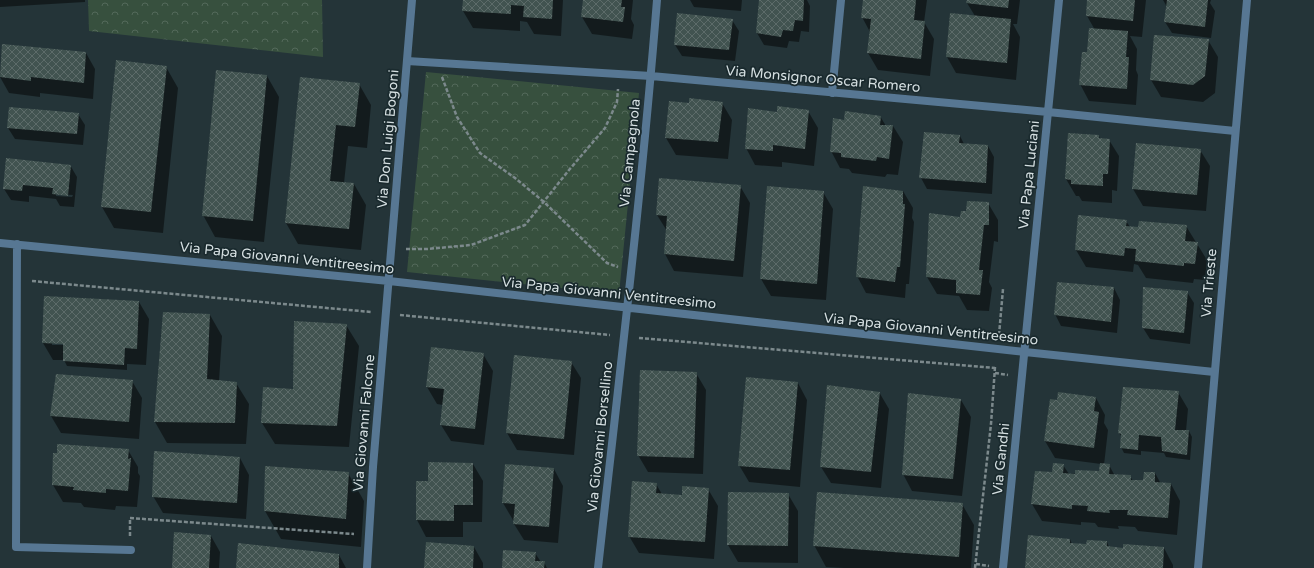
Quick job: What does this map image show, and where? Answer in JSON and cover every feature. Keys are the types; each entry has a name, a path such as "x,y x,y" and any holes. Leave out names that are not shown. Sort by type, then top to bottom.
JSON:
{"street":[{"name":"Via Don Luigi Bogoni","path":"389,281 412,0"},
{"name":"Via Campagnola","path":"627,308 651,76 657,0"},
{"path":"832,93 841,0"},
{"name":"Via Papa Luciani","path":"1025,352 1059,0"},
{"name":"Via Trieste","path":"1198,568 1247,0"},
{"name":"Via Monsignor Oscar Romero","path":"407,62 651,76 1235,130"},
{"name":"Via Papa Giovanni Ventitreesimo","path":"0,243 389,281 1214,372"},
{"path":"17,244 16,547 131,550"},
{"name":"Via Giovanni Falcone","path":"366,568 389,281"},
{"name":"Via Giovanni Borsellino","path":"598,568 627,308"},
{"name":"Via Gandhi","path":"1003,568 1025,352"}],"path":[{"path":"437,63 457,117 480,152 544,202 607,263 631,272"},
{"path":"392,249 427,249 471,245 525,225 568,170 605,128 617,102 619,74"},
{"path":"16,279 624,337 995,368"},
{"path":"976,568 1003,289"},
{"path":"131,550 130,518 369,535"}],"green space":[{"path":"88,0 322,0 323,57 89,31"},
{"path":"426,72 639,93 619,294 407,272"}],"building":[{"path":"463,0 553,0 552,19 523,17 524,6 511,5 511,14 462,11"},
{"path":"583,0 622,0 621,7 625,7 623,22 581,17"},
{"path":"759,0 804,0 803,21 795,20 793,31 783,30 781,37 756,33"},
{"path":"863,0 916,0 914,20 925,21 921,59 867,53 871,19 861,18"},
{"path":"967,0 1009,0 1008,8 966,3"},
{"path":"1087,0 1135,0 1133,21 1086,16"},
{"path":"1167,0 1208,0 1205,27 1164,22"},
{"path":"677,13 733,19 729,50 674,45"},
{"path":"950,13 1011,19 1007,63 946,57"},
{"path":"1089,28 1128,31 1126,57 1129,57 1127,89 1079,85 1082,52 1087,52"},
{"path":"1154,35 1209,39 1205,76 1193,85 1150,80"},
{"path":"2,44 86,52 84,83 31,77 31,81 0,77"},
{"path":"116,60 167,66 151,212 101,207"},
{"path":"216,70 267,75 253,221 202,216"},
{"path":"300,77 360,83 355,127 336,125 330,181 354,183 349,229 285,223"},
{"path":"689,98 723,102 718,142 665,138 669,101 689,103"},
{"path":"777,106 809,110 805,149 773,145 773,151 745,149 748,108 777,112"},
{"path":"9,107 79,113 77,134 7,128"},
{"path":"845,111 881,116 880,125 893,125 889,159 877,157 876,161 841,157 841,153 830,152 833,118 844,120"},
{"path":"924,132 960,135 959,143 988,145 986,183 919,178"},
{"path":"1068,133 1099,135 1099,138 1110,139 1108,174 1103,174 1103,186 1071,184 1071,180 1065,179"},
{"path":"1136,143 1201,149 1197,195 1132,189"},
{"path":"6,158 71,165 68,196 52,194 53,188 23,185 22,191 3,189"},
{"path":"659,178 741,185 734,261 664,254 667,216 656,215"},
{"path":"767,186 824,191 817,284 760,279"},
{"path":"863,186 903,191 903,204 905,204 900,267 897,267 895,282 856,277"},
{"path":"967,201 989,202 989,225 984,225 979,270 983,270 980,295 956,293 956,280 926,277 929,213 960,217 961,211 966,211"},
{"path":"1078,215 1127,220 1126,226 1138,227 1139,221 1187,225 1185,241 1198,242 1195,264 1184,263 1184,266 1135,261 1136,249 1125,248 1124,256 1075,250"},
{"path":"1057,282 1114,287 1111,322 1054,315"},
{"path":"1143,287 1188,291 1184,333 1142,328"},
{"path":"44,296 139,301 137,349 125,348 124,365 63,361 63,344 42,343"},
{"path":"163,312 210,314 207,379 237,382 235,423 154,422"},
{"path":"294,321 347,324 337,426 261,423 263,387 293,389"},
{"path":"431,347 484,353 475,429 440,425 444,389 426,387"},
{"path":"514,355 572,361 564,439 506,433"},
{"path":"640,370 697,372 694,458 637,456"},
{"path":"56,374 133,380 129,422 50,416"},
{"path":"746,377 798,382 790,470 738,466"},
{"path":"827,385 880,392 871,472 820,467"},
{"path":"1123,387 1179,391 1175,430 1189,430 1187,455 1162,451 1161,437 1139,435 1138,450 1120,448 1121,434 1118,433"},
{"path":"1058,392 1096,397 1094,411 1099,412 1094,448 1044,441 1050,399 1057,400"},
{"path":"908,393 961,399 953,479 902,475"},
{"path":"57,444 129,449 128,459 131,458 128,491 106,489 106,493 73,490 74,487 52,485 53,453 57,453"},
{"path":"154,451 240,457 237,503 152,497"},
{"path":"428,462 473,463 473,505 454,505 454,521 416,520 416,481 428,481"},
{"path":"1053,463 1064,464 1063,473 1075,474 1075,470 1099,471 1100,463 1110,464 1109,474 1131,475 1131,480 1143,480 1144,472 1155,472 1155,482 1171,483 1168,518 1127,515 1128,510 1109,510 1110,513 1087,511 1088,506 1072,505 1072,509 1031,504 1035,471 1052,472"},
{"path":"505,464 554,468 549,527 513,524 515,504 502,503"},
{"path":"265,466 349,472 346,519 264,511"},
{"path":"632,481 657,483 656,493 682,495 682,486 709,488 705,542 628,537"},
{"path":"728,492 789,493 788,546 727,545"},
{"path":"817,492 963,503 959,557 813,546"},
{"path":"174,532 211,535 209,568 172,568"},
{"path":"1028,535 1070,539 1070,543 1086,544 1087,540 1107,541 1107,546 1123,548 1123,544 1164,547 1163,568 1025,568"},
{"path":"426,542 474,546 473,568 424,568"},
{"path":"238,543 339,554 339,568 236,568"},
{"path":"503,550 536,552 535,561 545,561 544,568 502,568"}]}
